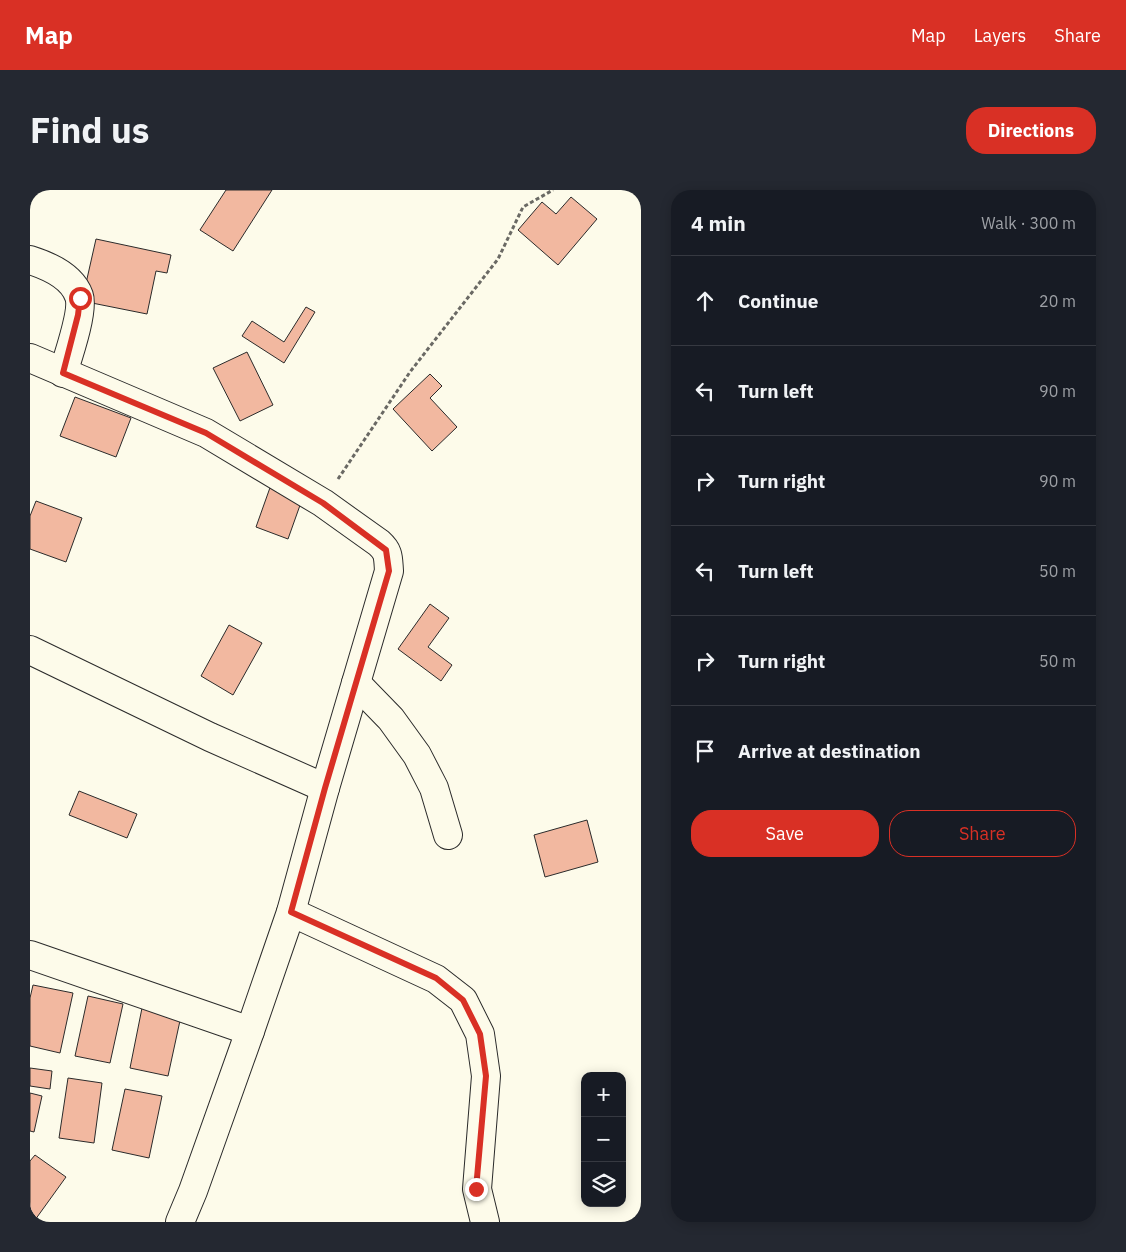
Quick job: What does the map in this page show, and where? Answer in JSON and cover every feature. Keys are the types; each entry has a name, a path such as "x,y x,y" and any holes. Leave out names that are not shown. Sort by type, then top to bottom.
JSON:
{"street":[{"path":"30,260 48,266 62,275 75,288 80,298 78,315 63,373"},
{"path":"30,358 206,433 323,503 379,543 386,550 388,557 389,571 325,788 291,912 193,1191 180,1222"},
{"path":"30,650 210,737 325,788"},
{"path":"356,683 391,718 417,755 434,788 448,835"},
{"path":"291,912 436,978 463,1000 480,1034 486,1076 476,1189 485,1222"},
{"path":"30,955 250,1031"}],"path":[{"path":"323,503 410,372 498,260 523,207 553,190"}],"building":[{"path":"226,190 272,190 233,251 200,230"},
{"path":"571,197 597,219 558,265 518,230 542,202 556,214"},
{"path":"96,239 171,255 167,273 156,271 147,314 82,301"},
{"path":"306,307 315,312 284,363 242,336 252,321 284,342"},
{"path":"247,352 273,405 240,421 213,368"},
{"path":"430,374 442,386 430,398 457,427 432,451 393,409"},
{"path":"75,397 131,418 116,457 60,436"},
{"path":"272,482 304,494 288,539 256,527"},
{"path":"36,501 82,518 66,562 30,549 30,516"},
{"path":"430,604 449,618 428,647 452,665 441,681 398,649"},
{"path":"229,625 262,643 233,695 201,676"},
{"path":"79,791 137,814 127,838 69,815"},
{"path":"587,820 598,862 545,877 534,835"},
{"path":"33,985 73,993 60,1053 30,1046 30,998"},
{"path":"88,996 123,1004 110,1063 75,1056"},
{"path":"142,1008 181,1016 168,1076 130,1068"},
{"path":"30,1068 52,1071 50,1089 30,1086"},
{"path":"68,1078 102,1083 94,1143 59,1138"},
{"path":"125,1089 162,1096 149,1158 112,1150"},
{"path":"30,1093 42,1096 34,1132 30,1131"},
{"path":"35,1155 66,1177 35,1220 30,1217 30,1161"}],"route":[{"path":"80,298 78,315 63,373 206,433 323,503 386,550 389,571 325,788 291,912 436,978 463,1000 480,1034 486,1076 476,1189"}]}
